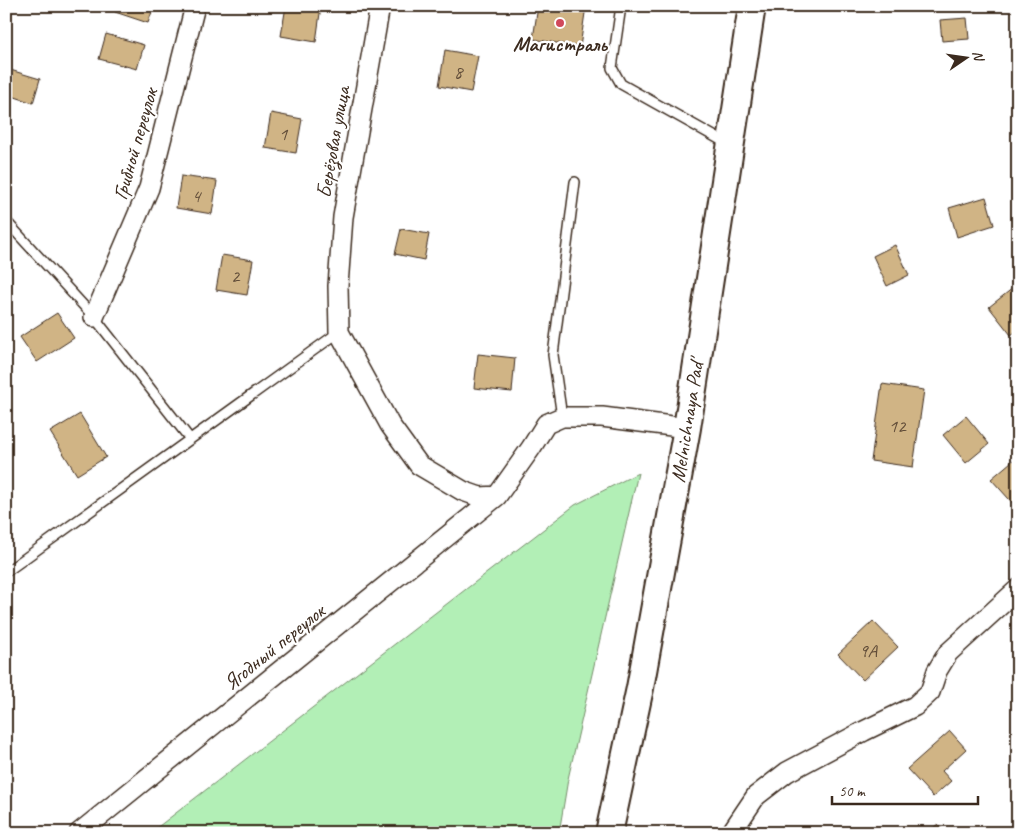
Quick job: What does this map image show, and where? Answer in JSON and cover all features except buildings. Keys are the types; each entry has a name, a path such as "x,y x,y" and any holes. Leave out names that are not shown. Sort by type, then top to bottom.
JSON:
{"street":[{"name":"Грибной переулок","path":"94,317 149,188 195,6"},
{"name":"Берёзовая улица","path":"338,332 338,286 343,217 380,6"},
{"name":"Melnichnaya Pad'","path":"609,833 640,688 687,428 752,6"},
{"path":"338,332 390,425 419,465 463,491 480,497 497,496"},
{"path":"562,417 602,417 687,428"},
{"name":"Ягодный переулок","path":"79,833 497,496 546,424 562,417"},
{"path":"731,833 756,796 788,772 915,706 930,692 937,670 948,653 1018,588"}],"lane":[{"path":"621,6 612,68 621,84 731,146"},
{"path":"562,417 553,355 575,182"},
{"path":"6,221 94,317 190,439"},
{"path":"6,572 338,332"}],"green space":[{"path":"638,473 568,779 559,833 150,833 575,505"}],"place":[{"name":"Магистраль","path":"560,23"}]}
